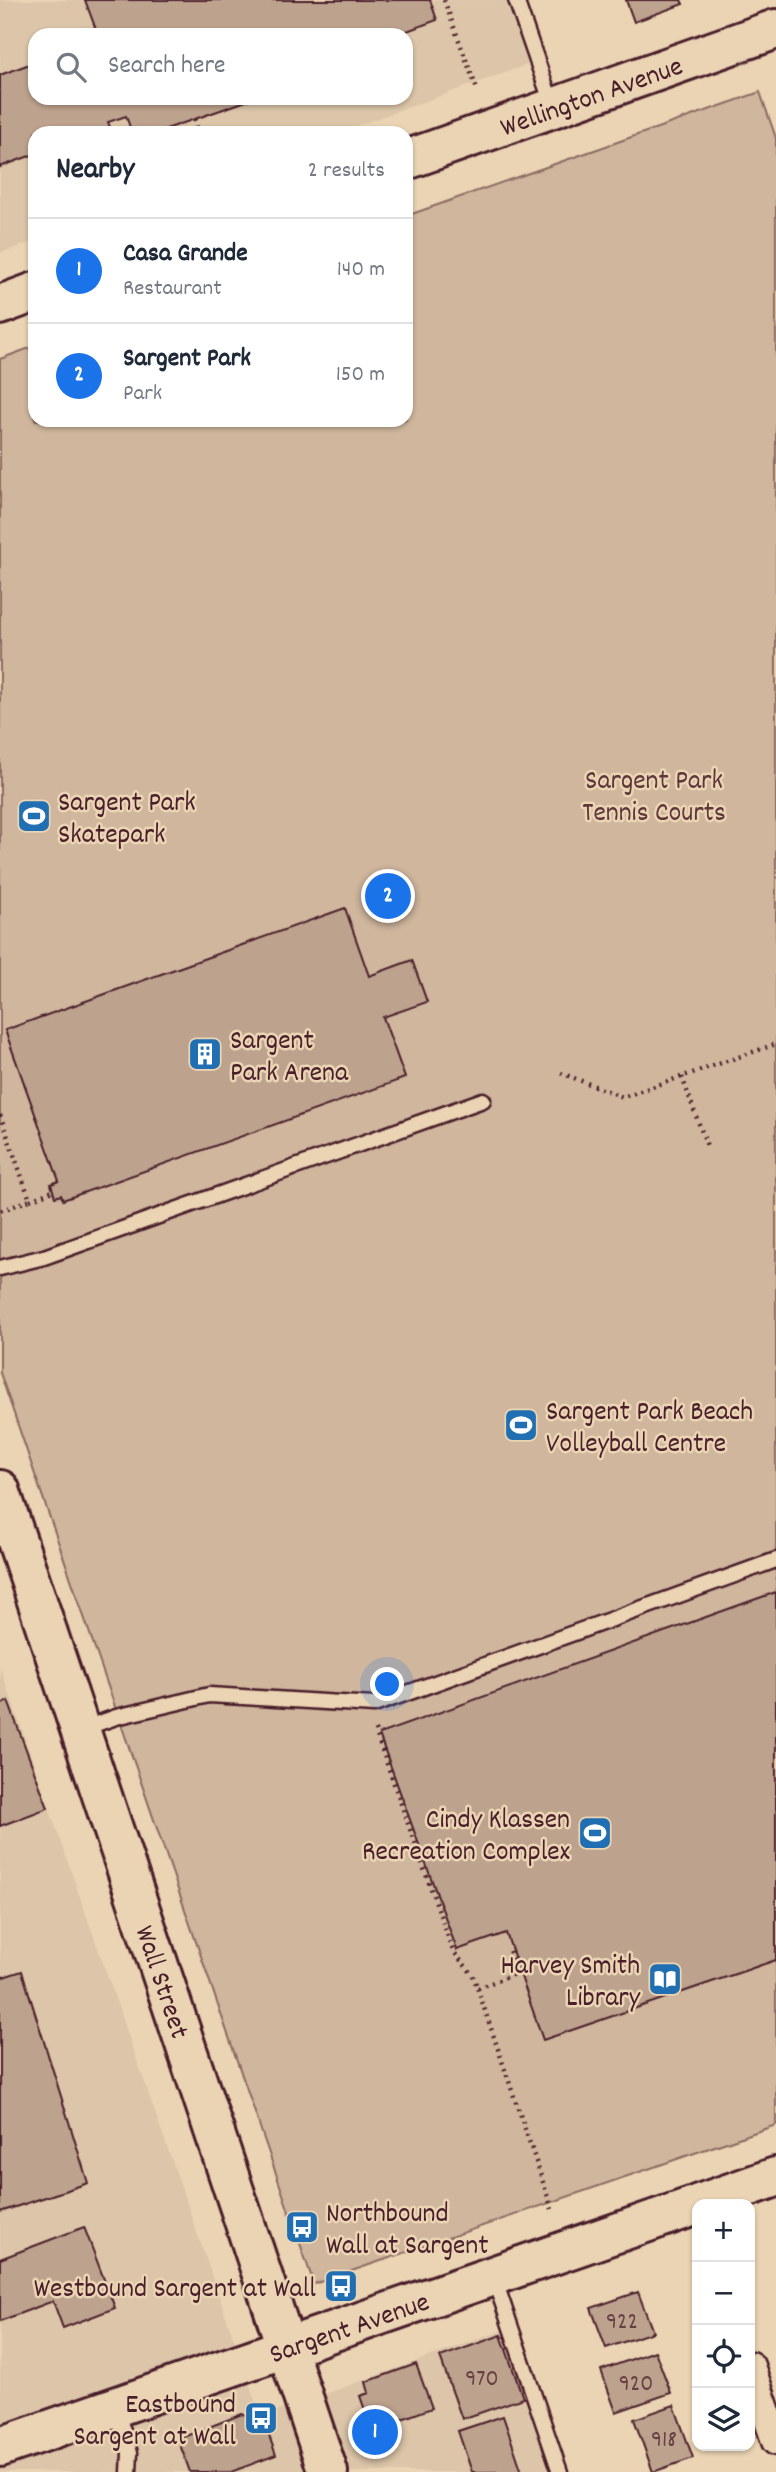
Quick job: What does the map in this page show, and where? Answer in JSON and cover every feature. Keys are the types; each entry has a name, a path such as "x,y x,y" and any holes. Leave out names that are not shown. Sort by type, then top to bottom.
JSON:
{"main road":[{"name":"Wellington Avenue","path":"413,157 776,29"},
{"path":"0,305 28,295"},
{"name":"Wall Street","path":"0,1490 328,2472"},
{"name":"Sargent Avenue","path":"720,2199 776,2177"},
{"name":"Sargent Avenue","path":"0,2447 692,2210"}],"street":[{"path":"755,2380 776,2441"}],"lane":[{"path":"516,0 553,107"},
{"path":"0,1268 44,1257 483,1100"},
{"path":"81,1729 116,1717 209,1695 374,1705 776,1560"},
{"path":"493,2276 560,2472"},
{"path":"116,2407 130,2453 129,2472"}],"path":[{"path":"444,0 478,92"},
{"path":"194,120 196,126"},
{"path":"561,1073 623,1097 776,1044"},
{"path":"682,1077 707,1146"},
{"path":"0,1115 30,1200"},
{"path":"0,1211 53,1191"},
{"path":"366,1705 453,1951 473,1975 478,1988 552,2209"},
{"path":"478,1988 517,1973 508,1947"}],"shaded area":[{"path":"0,0 506,0 529,64 356,126 28,126 28,243 0,253"},
{"path":"0,1667 261,2417 504,2330 552,2472 0,2472"}],"green space":[{"name":"Sargent Park Tennis Courts","path":"760,92 776,138 776,2125 314,2284 0,1373 0,359 28,349 28,427 413,427 413,214"}],"building":[{"path":"85,0 430,0 437,20 413,29 95,28"},
{"path":"626,0 681,0 683,4 634,22"},
{"path":"28,65 28,105 235,105 175,126 130,126 126,116 108,122 110,126 28,126 28,157 0,167 0,75"},
{"name":"Sargent Park Arena","path":"345,908 369,976 412,960 427,1002 383,1017 405,1078 63,1200 61,1195 55,1197 51,1184 59,1181 5,1030"},
{"name":"Cindy Klassen Recreation Complex","path":"776,1592 776,1960 543,2040 506,1933 457,1950 379,1734"},
{"path":"8,1701 48,1808 0,1826 0,1705"},
{"path":"22,1971 88,2183 0,2212 0,1978"},
{"path":"84,2227 115,2308 63,2328 53,2301 0,2321 0,2259"},
{"path":"638,2292 653,2332 606,2348 591,2308"},
{"path":"501,2335 523,2398 462,2419 440,2357"},
{"path":"655,2351 671,2393 616,2412 601,2370"},
{"path":"416,2364 432,2408 372,2430 360,2396 369,2393 366,2382"},
{"path":"674,2405 693,2458 653,2472 634,2419"},
{"path":"242,2414 265,2425 276,2455 231,2472 190,2472 178,2439"},
{"path":"503,2416 522,2472 472,2472 458,2431"}],"place":[{"name":"Sargent Park Skatepark","path":"34,816"},
{"name":"Sargent Park","path":"388,896"},
{"name":"Sargent Park Arena","path":"205,1054"},
{"name":"Sargent Park Beach Volleyball Centre","path":"521,1425"},
{"name":"Cindy Klassen Recreation Complex","path":"595,1833"},
{"name":"Harvey Smith Library","path":"665,1979"},
{"name":"Northbound Wall at Sargent","path":"302,2227"},
{"name":"Westbound Sargent at Wall","path":"341,2286"},
{"name":"Eastbound Sargent at Wall","path":"261,2418"},
{"name":"Casa Grande","path":"375,2432"}]}
